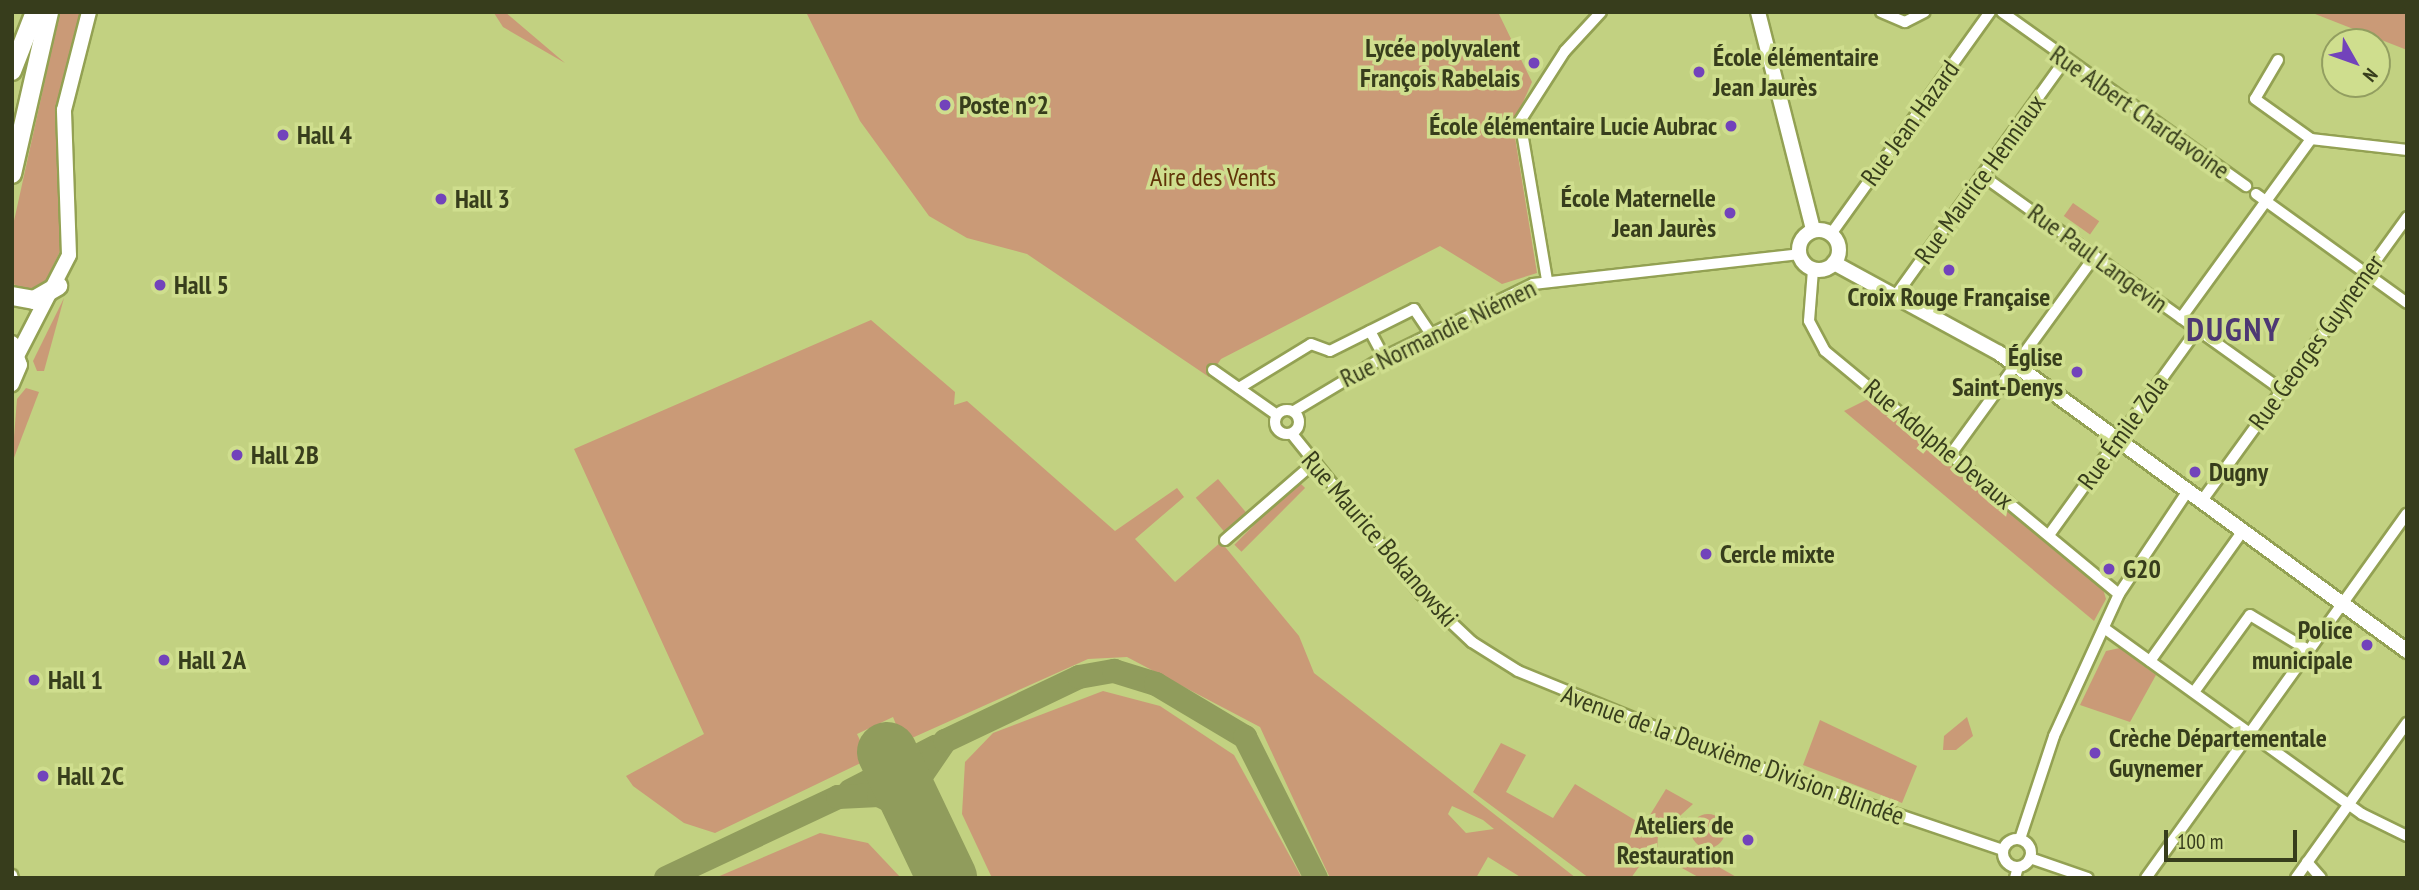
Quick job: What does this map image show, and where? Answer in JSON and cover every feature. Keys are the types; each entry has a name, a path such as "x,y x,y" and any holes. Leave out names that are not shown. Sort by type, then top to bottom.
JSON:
{"highway":[{"path":"12,71 35,12"},
{"path":"12,174 50,12"},
{"path":"12,296 34,300 58,286"}],"main road":[{"path":"12,384 14,345 35,330 58,286 72,226 64,110 89,12"},
{"path":"1758,12 1813,230"},
{"path":"1834,263 1838,245 1830,234 1813,230 1803,237 1799,254 1813,270 1834,263 1894,298 1959,330 1967,341 2009,363 2407,651"}],"street":[{"path":"1547,279 1520,121 1565,51 1601,12"},
{"path":"1881,12 1905,22 1925,12"},
{"name":"Rue Jean Hazard","path":"1830,234 1990,12"},
{"name":"Rue Albert Chardavoine","path":"2001,12 2246,186"},
{"name":"Rue Maurice Henniaux","path":"1894,298 2066,59"},
{"path":"2278,60 2255,99 2311,139 2407,150"},
{"path":"2181,318 2311,139"},
{"name":"Rue Paul Langevin","path":"1983,176 2282,390"},
{"name":"Rue Albert Chardavoine","path":"2256,194 2407,303"},
{"name":"Rue Georges Guynemer","path":"2201,502 2407,217"},
{"name":"Rue Normandie Niémen","path":"1277,415 1294,411 1430,333 1547,279 1799,254"},
{"path":"1951,454 2009,363 2095,256"},
{"name":"Rue Adolphe Devaux","path":"1813,270 1806,299 1817,341 2119,594"},
{"path":"1239,388 1311,344 1330,351 1414,309 1430,333"},
{"name":"Rue Émile Zola","path":"2049,535 2197,330"},
{"path":"1370,331 1384,357"},
{"path":"1213,370 1277,415"},
{"path":"1292,434 1300,425 1294,411"},
{"name":"Rue Maurice Bokanowski","path":"1277,415 1277,429 1292,434 1421,594 1472,642"},
{"path":"1225,540 1314,463"},
{"path":"2030,858 2016,872 2005,860 2003,850 2020,839 2054,736 2119,594 2187,492"},
{"path":"2146,878 2407,514"},
{"path":"2150,661 2242,532"},
{"path":"2194,692 2250,615 2308,650"},
{"path":"2104,628 2349,804 2407,836"},
{"name":"Avenue de la Deuxième Division Blindée","path":"1472,642 1607,712 2003,850"},
{"path":"2296,878 2407,723"},
{"path":"2020,839 2030,858 2088,878"},
{"path":"2307,862 2321,878"}],"green space":[{"path":"60,12 82,12 56,138 63,245 42,289 19,291 12,281 12,230"},
{"path":"484,12 505,12 565,63 503,27 494,13"},
{"name":"Aire des Vents","path":"806,12 1498,12 1532,82 1513,125 1537,273 1502,284 1440,246 1221,359 1209,377 1027,254 967,238 929,216 860,121"},
{"path":"2310,12 2407,12 2407,50 2391,44 2391,28 2351,28"},
{"path":"2073,203 2099,221 2090,234 2064,216"},
{"path":"64,298 44,371 37,371 33,361"},
{"path":"871,320 955,392 954,405 967,401 1115,531 1177,488 1184,497 1135,539 1175,582 1221,542 1299,636 1314,673 1576,878 1522,878 1488,857 1476,878 1330,878 1260,727 1127,657 1088,659 903,742 893,717 857,734 869,759 715,833 684,823 633,786 626,776 704,734 574,449","holes":["1452,806 1483,820 1494,829 1466,833 1448,814"]},
{"path":"26,388 39,392 12,463 17,399"},
{"path":"1872,397 2103,589 2106,599 2094,621 1844,411"},
{"path":"1218,479 1249,516 1227,534 1196,498"},
{"path":"1298,481 1305,488 1241,552 1234,545"},
{"path":"2120,648 2156,675 2130,722 2080,705 2106,651"},
{"path":"1103,691 1160,706 1234,755 1302,878 992,878 962,814 965,762 993,733"},
{"path":"1967,717 1973,736 1956,750 1943,750 1944,736"},
{"path":"1820,720 1917,766 1902,803 1803,765"},
{"path":"1501,743 1526,755 1506,792 1553,818 1575,784 1658,834 1657,853 1651,850 1631,878 1589,878 1473,792"},
{"path":"1666,789 1693,804 1669,826 1650,815"},
{"path":"1708,814 1720,819 1725,831 1720,843 1708,848 1696,843 1691,831 1696,819"},
{"path":"820,833 868,843 901,878 715,878"},
{"path":"1691,851 1738,878 1700,878 1671,862"}],"taxiway":[{"path":"927,835 917,782 945,741 1079,677 1114,671 1156,684 1245,737 1316,878"},
{"path":"850,791 935,747"},
{"path":"666,878 838,797 879,795 908,810 922,827"}],"runway":[{"path":"887,752 947,878"}],"place":[{"name":"Lycée polyvalent François Rabelais","path":"1534,63"},
{"name":"École élémentaire Jean Jaurès","path":"1699,72"},
{"name":"Poste n°2","path":"945,105"},
{"name":"École élémentaire Lucie Aubrac","path":"1731,126"},
{"name":"Hall 4","path":"283,135"},
{"name":"Hall 3","path":"441,199"},
{"name":"École Maternelle Jean Jaurès","path":"1730,213"},
{"name":"Croix Rouge Française","path":"1949,270"},
{"name":"Hall 5","path":"160,285"},
{"name":"Église Saint-Denys","path":"2077,372"},
{"name":"Hall 2B","path":"237,455"},
{"name":"Dugny","path":"2195,472"},
{"name":"Cercle mixte","path":"1706,554"},
{"name":"G20","path":"2109,569"},
{"name":"Police municipale","path":"2367,645"},
{"name":"Hall 2A","path":"164,660"},
{"name":"Hall 1","path":"34,680"},
{"name":"Crèche Départementale Guynemer","path":"2095,753"},
{"name":"Hall 2C","path":"43,776"},
{"name":"Ateliers de Restauration","path":"1748,840"}],"district":[{"name":"DUGNY","path":"2234,329"}]}
